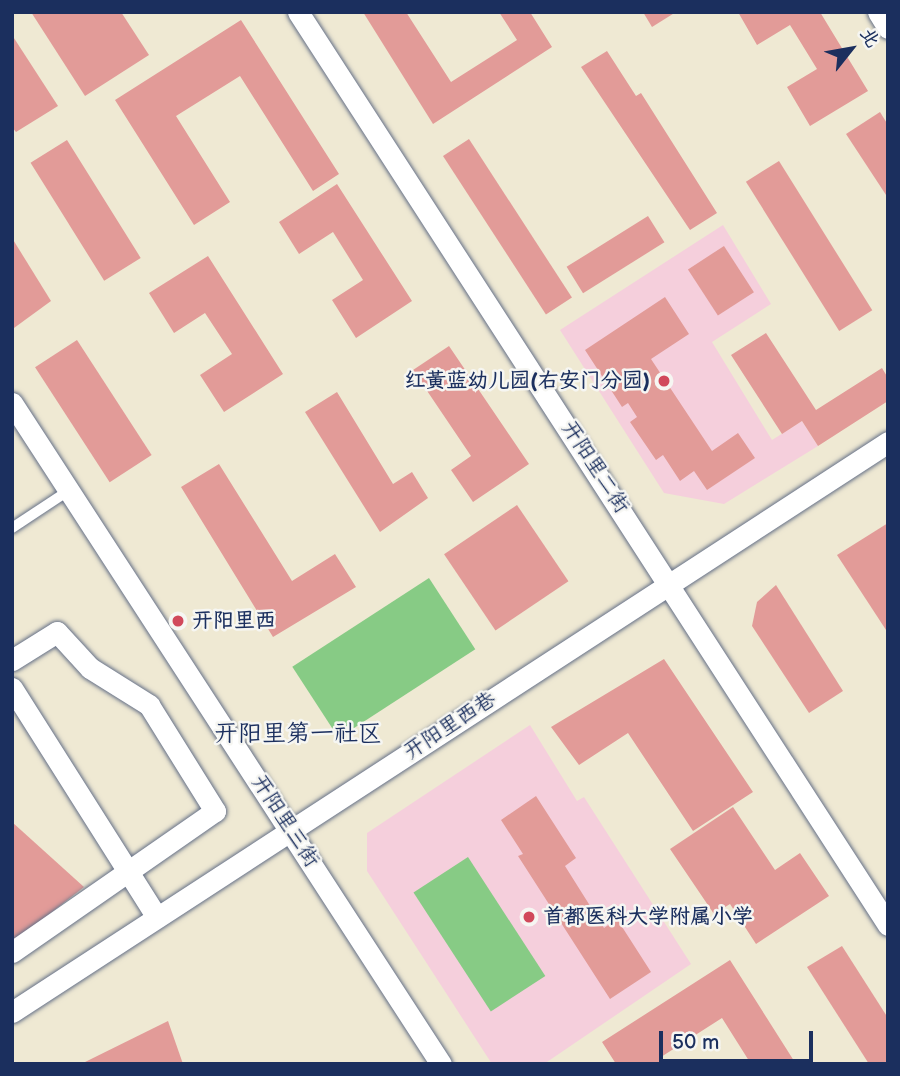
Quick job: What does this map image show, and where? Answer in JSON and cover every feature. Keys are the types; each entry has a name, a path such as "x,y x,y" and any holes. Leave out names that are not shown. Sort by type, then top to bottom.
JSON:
{"street":[{"name":"开阳里二街","path":"298,12 669,581 888,925"},
{"path":"878,12 888,28"},
{"name":"开阳里三街","path":"12,403 71,489 442,1064"},
{"name":"开阳里西巷","path":"12,1012 669,581 888,442"},
{"path":"12,660 57,632 90,668 149,705 215,811 129,875 12,952"},
{"path":"12,688 157,917"}],"lane":[{"path":"12,528 71,489"}],"shaded area":[{"name":"红黄蓝幼儿园(右安门分园)","path":"723,225 771,304 712,342 772,440 802,421 818,446 724,504 664,493 560,330"},
{"name":"首都医科大学附属小学","path":"530,725 577,801 584,797 691,964 544,1064 492,1064 367,871 367,833"}],"green space":[{"path":"429,578 475,649 339,738 292,667"},
{"path":"468,857 545,976 491,1011 413,892"}],"building":[{"path":"31,12 121,12 149,55 85,96"},
{"path":"363,12 406,12 451,82 517,40 499,12 530,12 552,47 433,124"},
{"path":"643,12 676,12 652,27"},
{"path":"738,12 820,12 868,91 810,126 787,87 817,69 790,25 757,45"},
{"path":"241,20 339,174 313,191 240,76 176,116 230,202 194,225 115,100"},
{"path":"12,35 58,106 16,132 12,127"},
{"path":"607,51 636,96 641,93 717,213 690,230 581,67"},
{"path":"880,112 888,125 888,198 846,134"},
{"path":"469,139 572,298 546,314 443,156"},
{"path":"67,140 141,258 104,281 31,163"},
{"path":"779,161 872,310 839,331 746,182"},
{"path":"337,184 412,301 356,338 332,300 363,280 333,232 299,254 279,222"},
{"path":"648,216 664,242 583,293 567,267"},
{"path":"12,238 51,301 14,328 12,325"},
{"path":"724,246 754,292 718,316 688,269"},
{"path":"208,256 283,374 224,412 200,375 232,354 205,313 174,333 149,293"},
{"path":"665,297 689,334 651,359 712,451 738,433 755,458 707,490 694,471 680,481 663,455 656,460 630,422 637,417 628,403 622,407 585,350"},
{"path":"766,333 816,410 882,368 888,378 888,401 818,446 802,421 782,434 731,355"},
{"path":"77,340 152,455 110,482 35,367"},
{"path":"449,346 529,464 473,502 451,470 471,456 413,370"},
{"path":"337,392 393,484 412,472 428,498 380,532 305,412"},
{"path":"219,464 292,581 335,554 356,587 273,637 181,487"},
{"path":"517,505 568,581 495,630 444,554"},
{"path":"888,523 888,633 837,555"},
{"path":"776,585 843,691 809,713 752,626 757,602"},
{"path":"664,659 753,792 693,831 628,733 579,765 551,727"},
{"path":"536,796 576,858 565,866 604,928 617,919 651,972 610,999 518,856 523,854 501,820"},
{"path":"733,807 775,870 800,853 829,896 756,944 730,904 714,914 670,849"},
{"path":"12,822 84,887 12,943"},
{"path":"842,946 888,1018 888,1064 869,1064 807,967"},
{"path":"730,960 796,1064 751,1064 722,1018 661,1057 666,1064 616,1064 602,1042"},
{"path":"168,1021 183,1064 81,1064"}],"place":[{"name":"红黄蓝幼儿园(右安门分园)","path":"664,381"},
{"name":"开阳里西","path":"178,621"},
{"name":"首都医科大学附属小学","path":"529,917"}],"district":[{"name":"开阳里第一社区","path":"298,734"}]}
